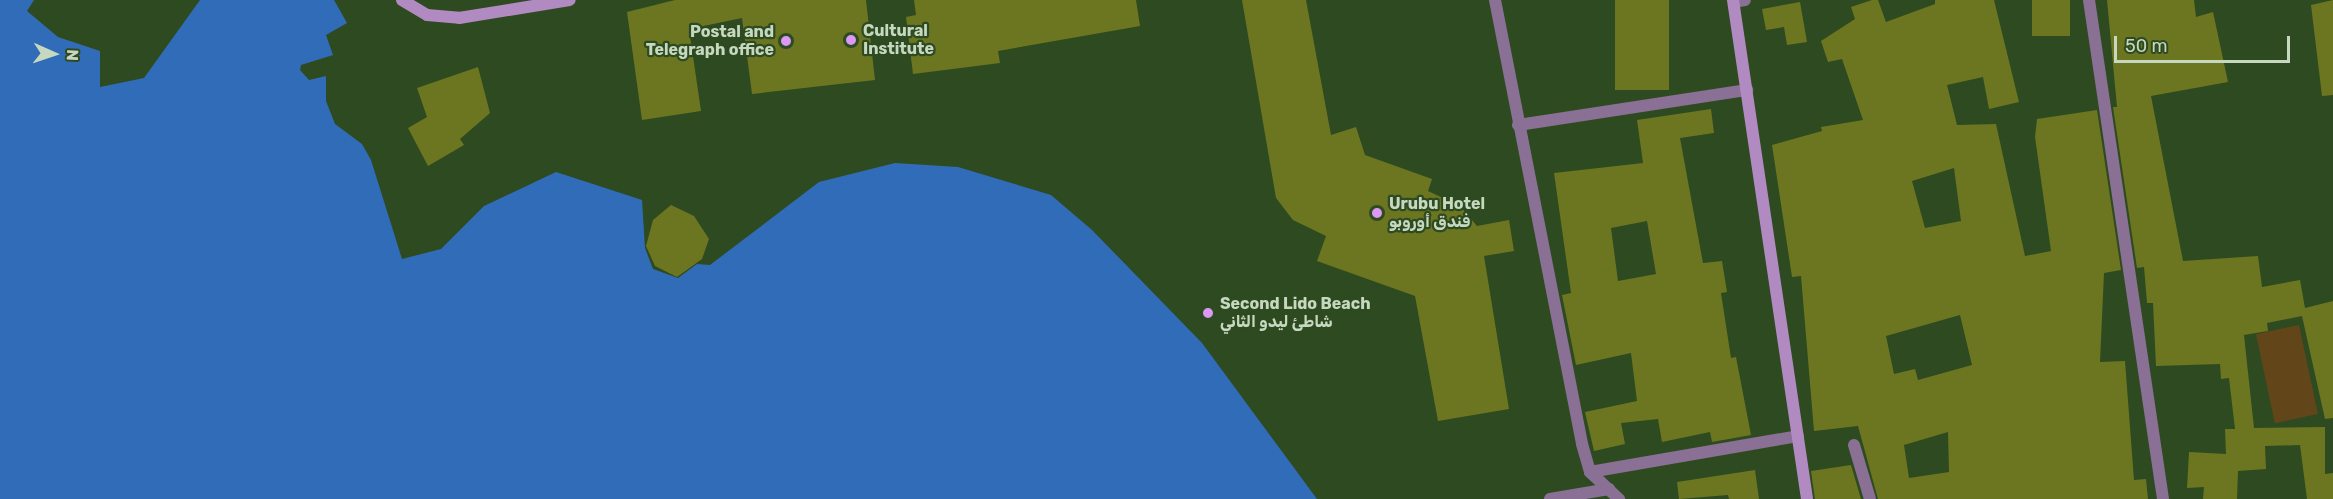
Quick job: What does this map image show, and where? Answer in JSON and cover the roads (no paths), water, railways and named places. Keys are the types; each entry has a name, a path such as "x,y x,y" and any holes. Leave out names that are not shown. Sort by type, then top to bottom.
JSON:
{"main road":[{"path":"402,0 427,15 459,18 570,0"},
{"path":"1737,1 1747,90 1807,499"}],"street":[{"path":"1495,0 1518,125 1590,472 1619,499"},
{"path":"2089,0 2163,499"},
{"path":"1518,125 1747,90"},
{"path":"1590,472 1798,436"},
{"path":"1854,445 1870,499"},
{"path":"1550,499 1609,489"}],"water":[{"path":"0,0 34,0 27,11 58,37 100,51 100,87 144,78 200,0 334,0 347,23 326,35 333,55 301,65 300,70 309,80 326,76 326,101 335,124 362,144 371,160 402,259 441,249 484,206 556,172 642,200 645,248 653,269 678,278 697,264 710,265 819,182 895,163 958,167 1051,195 1092,230 1202,343 1317,499 0,499"}],"place":[{"name":"Cultural Institute","path":"851,40"},
{"name":"Postal and Telegraph office","path":"786,41"},
{"name":"Urubu Hotel فندق أوروبو","path":"1377,213"},
{"name":"Second Lido Beach شاطئ ليدو الثاني","path":"1208,313"}]}
